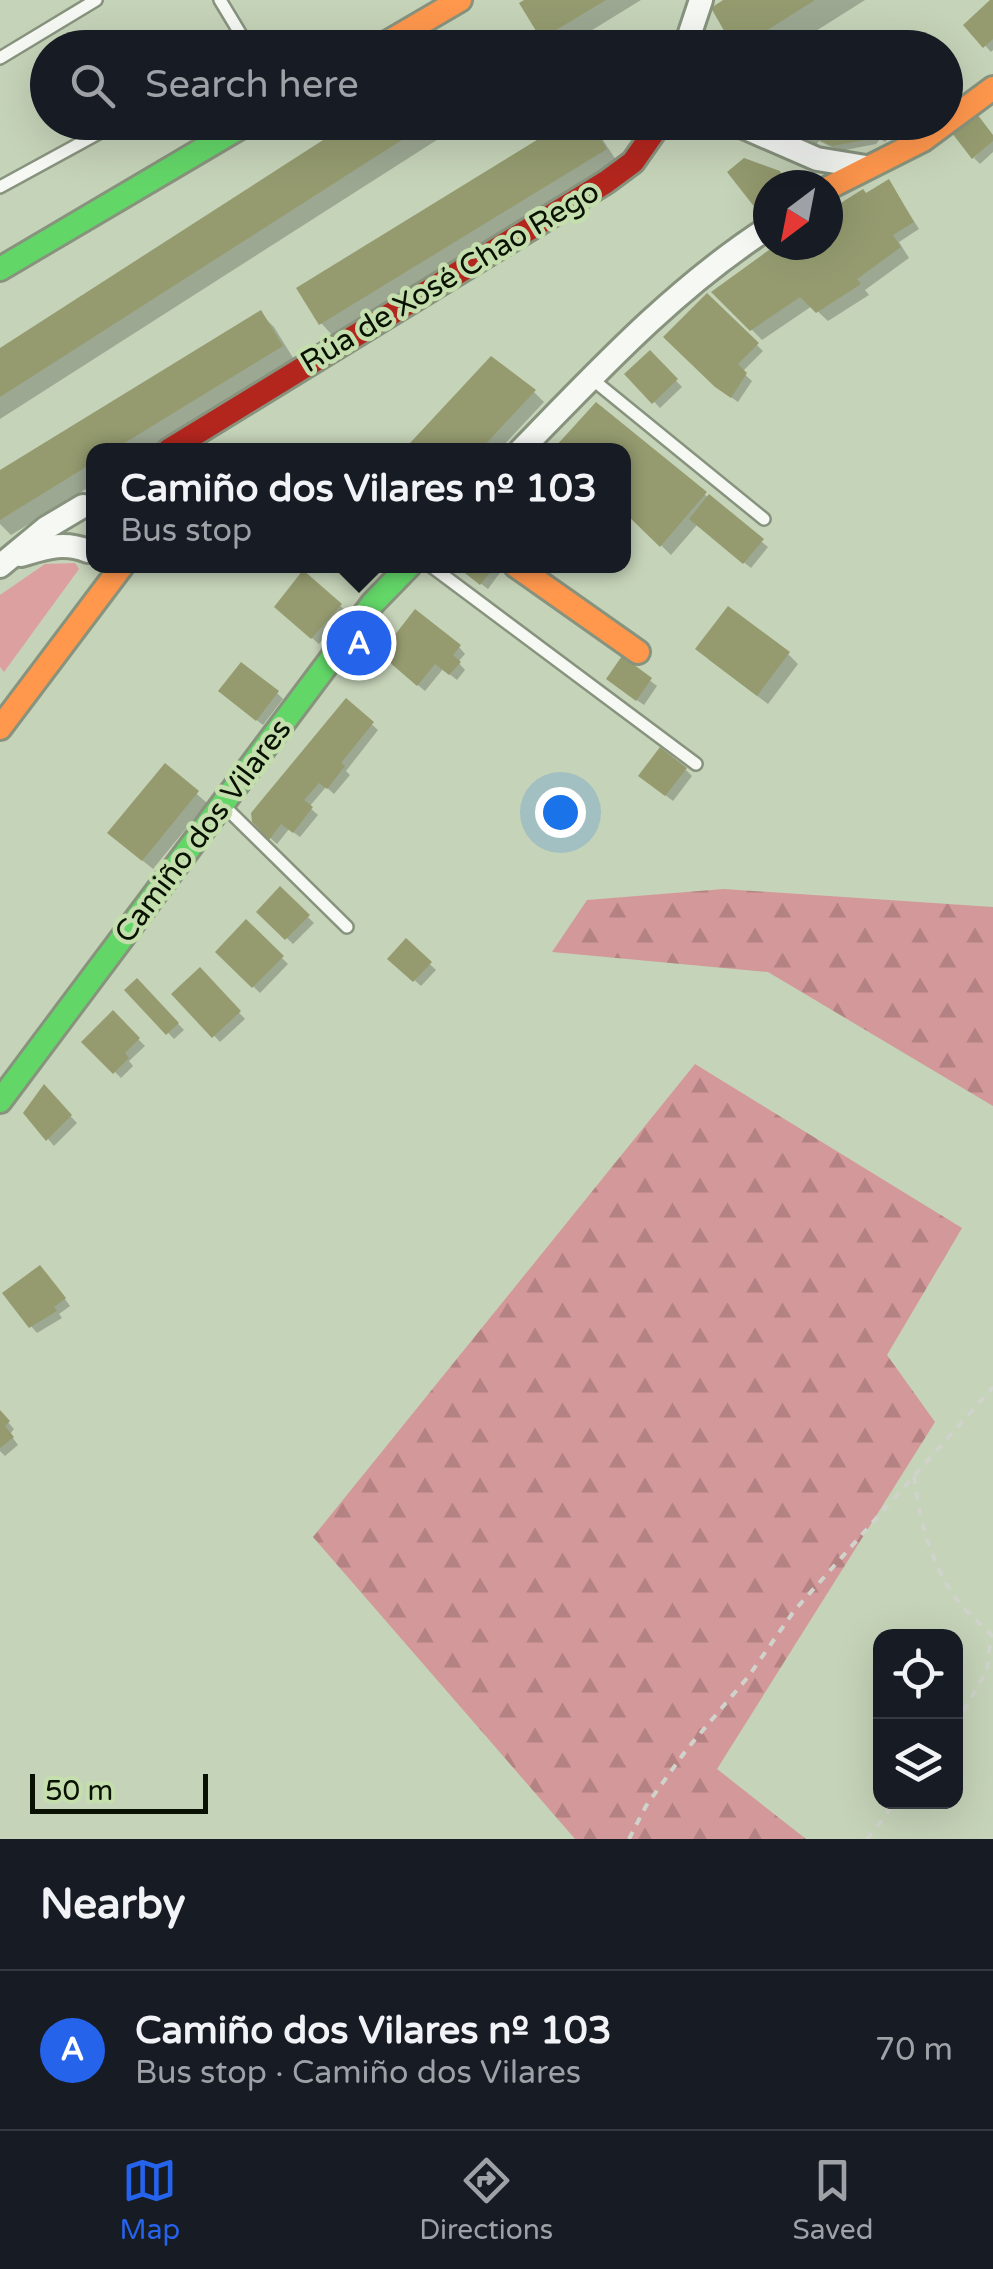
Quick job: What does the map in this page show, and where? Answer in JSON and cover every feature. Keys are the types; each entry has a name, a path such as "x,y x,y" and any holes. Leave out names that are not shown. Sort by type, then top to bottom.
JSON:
{"street":[{"path":"409,30 460,0"},
{"path":"691,30 702,0"},
{"path":"963,110 993,88"},
{"path":"0,269 219,140"},
{"name":"Rúa de Xosé Chao Rego","path":"181,443 606,182 633,162 648,140"},
{"path":"773,140 817,159 866,167"},
{"path":"843,179 922,140"},
{"path":"817,159 823,170"},
{"path":"528,443 641,330 753,239"},
{"name":"Rúa de Xosé Chao Rego","path":"201,443 224,417"},
{"path":"6,562 46,528 86,502"},
{"path":"86,508 78,529 86,544"},
{"path":"6,562 54,545 72,545 86,553"},
{"path":"72,630 96,573"},
{"path":"0,728 117,573"},
{"name":"Camiño dos Vilares","path":"0,1100 373,603 402,573"},
{"path":"526,573 638,652"},
{"path":"0,711 26,693"}],"lane":[{"path":"46,30 96,0"},
{"path":"220,0 238,30"},
{"path":"0,58 30,40"},
{"path":"0,187 85,140"},
{"path":"592,379 764,519"},
{"path":"441,573 696,764"},
{"path":"223,804 347,927"}],"path":[{"path":"629,1839 646,1806 687,1748 748,1677 794,1611 993,1387"},
{"path":"914,1476 919,1517 936,1560 957,1599 991,1634 987,1670 959,1719"},
{"path":"868,1839 891,1809"}],"shaded area":[{"path":"75,563 79,569 4,672 0,667 0,595 45,564"}],"green space":[{"path":"724,889 993,907 993,1106 768,972 552,952 587,900"},
{"path":"695,1064 962,1228 887,1355 935,1422 717,1769 806,1839 575,1839 313,1537"}],"building":[{"path":"606,0 556,30 536,30 519,3"},
{"path":"723,0 815,0 768,30 724,30 711,8"},
{"path":"990,0 993,39 983,48 963,25"},
{"path":"977,114 993,135 993,141 972,159 957,140 963,140 963,125"},
{"path":"323,140 402,140 0,397 0,348"},
{"path":"537,140 601,140 607,149 319,325 296,288"},
{"path":"820,140 865,140 832,146"},
{"path":"744,158 777,170 753,170 753,205 727,172"},
{"path":"889,179 914,222 893,235 901,247 857,279 861,284 816,313 800,297 750,331 711,292 755,260 843,260 843,202 863,189 866,193"},
{"path":"707,293 759,343 738,364 747,373 731,398 663,337"},
{"path":"261,310 283,346 124,443 86,443 86,467 0,520 0,470"},
{"path":"650,350 678,379 652,404 624,374"},
{"path":"491,356 536,390 487,443 410,443"},
{"path":"596,402 707,492 660,547 631,519 631,443 559,443"},
{"path":"709,494 764,539 743,564 689,519"},
{"path":"301,573 306,573 342,604 311,639 274,607"},
{"path":"465,573 489,573 480,585"},
{"path":"728,606 790,652 757,696 695,649"},
{"path":"415,609 461,645 453,655 461,662 449,675 435,664 417,686 380,654"},
{"path":"622,656 652,678 636,701 606,679"},
{"path":"241,662 279,691 256,721 218,691"},
{"path":"346,698 374,722 341,763 345,766 327,789 319,783 304,800 313,807 293,833 281,824 269,840 252,822 251,813"},
{"path":"660,747 687,768 665,796 638,776"},
{"path":"165,763 199,791 142,861 107,833"},
{"path":"280,886 310,915 285,940 256,912"},
{"path":"246,919 284,956 252,988 215,952"},
{"path":"406,938 432,962 413,982 387,959"},
{"path":"200,967 241,1011 212,1038 171,994"},
{"path":"137,978 179,1023 166,1035 124,990"},
{"path":"113,1010 140,1038 125,1053 129,1058 113,1074 81,1042"},
{"path":"44,1084 72,1115 46,1141 23,1113"},
{"path":"40,1265 66,1298 54,1307 57,1311 29,1328 2,1293"},
{"path":"0,1410 10,1421 5,1426 14,1437 0,1448"}],"traffic: fast":[{"path":"0,269 219,140"},
{"path":"0,1101 373,603 402,573"}],"traffic: slow":[{"path":"409,30 460,0"},
{"path":"963,110 993,88"},
{"path":"843,180 923,140"},
{"path":"0,728 117,573"},
{"path":"526,573 638,652"}],"traffic: jam":[{"path":"180,443 606,182 633,162 648,140"}],"place":[{"name":"Camiño dos Vilares nº 103","path":"359,643"}]}
